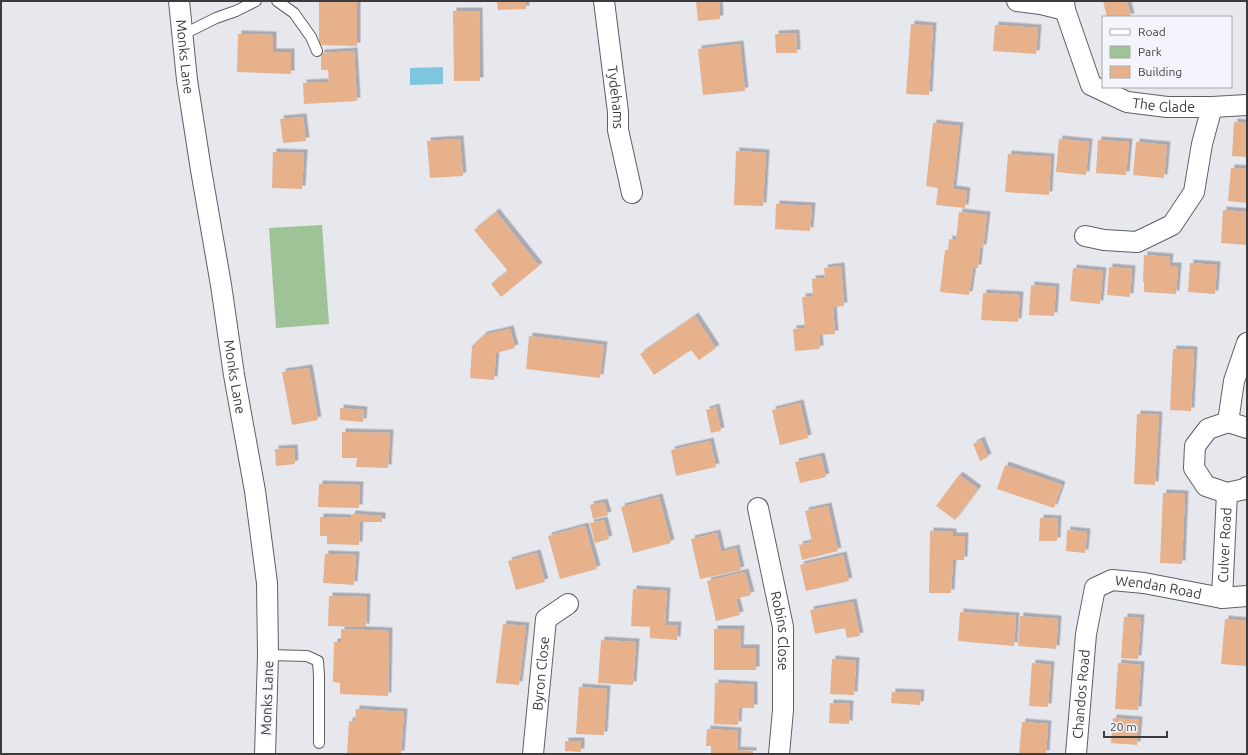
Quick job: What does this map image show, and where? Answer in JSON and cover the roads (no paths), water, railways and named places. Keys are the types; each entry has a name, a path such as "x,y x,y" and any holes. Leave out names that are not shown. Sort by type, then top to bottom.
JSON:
{"street":[{"name":"Monks Lane","path":"179,1 187,80 221,285 234,375 255,491 267,583 268,655 265,754"},
{"name":"Tydehams","path":"604,1 618,112 618,130 632,193"},
{"name":"The Glade","path":"1017,1 1065,5 1091,85 1127,102 1167,107 1247,105"},
{"path":"1085,236 1104,240 1137,242 1172,225 1194,192 1202,144 1212,107"},
{"name":"Culver Road","path":"1247,343 1234,381 1238,425 1208,429 1195,446 1194,468 1206,486 1227,493 1245,489 1247,487"},
{"name":"Culver Road","path":"1222,598 1227,493"},
{"name":"Robins Close","path":"758,508 783,627 783,710 779,754"},
{"name":"Wendan Road","path":"1086,634 1095,588 1112,580 1144,583 1222,598 1247,596"},
{"name":"Byron Close","path":"533,754 546,619 568,604"},
{"name":"Chandos Road","path":"1076,754 1086,634"}],"lane":[{"path":"182,35 216,18 236,11 256,1"},
{"path":"277,1 294,13 311,37 317,51"},
{"path":"268,655 307,656 318,661 319,743"}],"water":[{"path":"443,67 443,84 410,85 410,68"}]}
